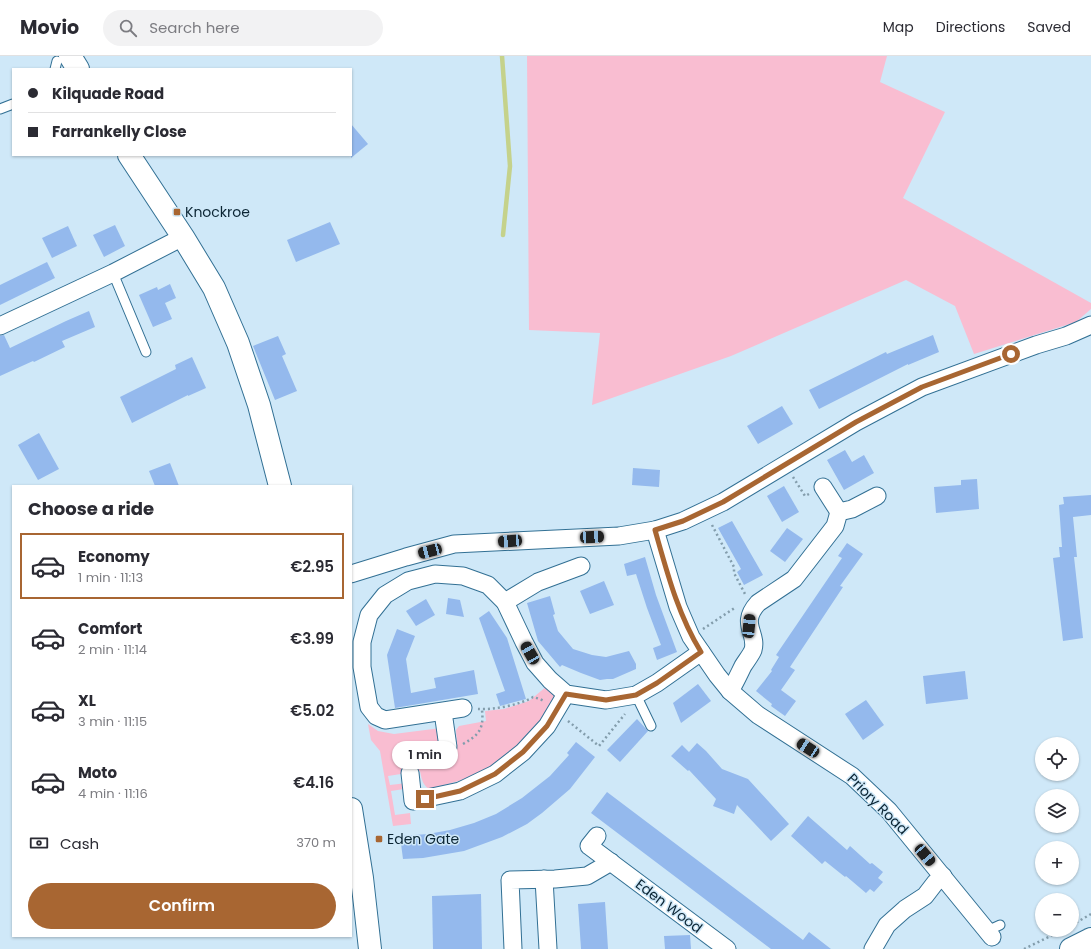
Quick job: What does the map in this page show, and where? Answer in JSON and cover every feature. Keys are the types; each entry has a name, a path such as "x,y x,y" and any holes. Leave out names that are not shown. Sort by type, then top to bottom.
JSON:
{"main road":[{"path":"61,62 76,68"},
{"path":"130,156 183,237 214,288 238,343 258,405 280,485"},
{"path":"352,815 362,878 370,949"},
{"path":"1071,949 1091,939"}],"street":[{"path":"0,326 113,273 183,237"},
{"path":"352,574 454,544 619,536 655,530 683,521 723,502 856,422 922,387 1036,345 1066,336 1091,325"},
{"path":"730,691 753,650 754,642 749,626 750,603 758,603 794,580 835,526 839,512 823,487"},
{"path":"839,512 852,509 876,496"},
{"name":"Priory Road","path":"655,530 678,607 691,637 716,675 730,691 758,715 852,776 889,811 943,876 993,931"},
{"path":"505,602 538,582 581,566"},
{"path":"463,708 385,720 376,716 369,707 362,667 362,642 369,615 385,595 408,581 435,574 463,576 488,585 505,602 535,663 550,680 566,694 606,700 636,695 657,683 701,652"},
{"path":"410,773 413,802 460,791 495,774 523,752 547,726 566,694"},
{"path":"443,712 448,747"},
{"name":"Eden Wood","path":"597,836 589,846 727,949"},
{"path":"513,949 510,880 587,876 611,862"},
{"path":"873,949 887,925 905,909 925,896 935,883 943,876"},
{"path":"544,879 548,949"}],"lane":[{"path":"0,109 12,104"},
{"path":"113,273 146,352"},
{"path":"636,695 651,726"}],"path":[{"path":"691,637 732,611 750,603 734,574 734,567 704,511"},
{"path":"1079,921 1091,914"},
{"path":"1024,949 1049,937"}],"shaded area":[{"path":"527,56 887,56 880,82 945,112 903,198 1091,303 1091,309 1076,322 974,354 955,306 906,280 731,356 592,405 600,333 529,330"},
{"path":"547,686 555,695 558,703 520,745 492,767 462,780 431,790 423,783 420,771 388,776 390,785 407,783 404,789 391,791 395,815 410,813 411,824 393,826 380,751 371,740 368,724 378,731 394,734 441,728 444,745 457,744 456,730 459,726 486,721 485,711 504,709 529,701"}],"building":[{"path":"352,125 368,144 351,158 352,156"},
{"path":"330,222 340,244 296,262 287,240"},
{"path":"115,225 125,246 104,257 93,235"},
{"path":"68,226 77,246 52,258 42,238"},
{"path":"47,262 55,278 0,305 0,285"},
{"path":"170,284 176,298 165,303 172,319 153,327 139,295 157,287 158,290"},
{"path":"89,311 95,327 62,341 65,347 0,376 0,336 4,335 10,348"},
{"path":"933,335 939,352 908,364 819,409 809,390 886,352 887,354"},
{"path":"278,336 286,354 282,356 297,391 275,400 253,346"},
{"path":"192,357 206,388 188,395 132,423 120,397 176,369 175,365"},
{"path":"782,406 793,424 758,444 747,426"},
{"path":"39,433 59,469 38,480 18,445"},
{"path":"845,450 852,462 864,455 874,473 844,490 827,460"},
{"path":"170,463 179,485 155,485 149,471"},
{"path":"633,468 660,470 659,487 632,485"},
{"path":"977,479 979,509 936,513 934,487 961,485 961,480"},
{"path":"784,486 799,512 782,522 767,496"},
{"path":"1091,495 1091,515 1073,517 1077,557 1074,557 1083,638 1063,641 1053,558 1060,557 1059,547 1062,547 1059,505 1064,504 1063,497"},
{"path":"732,521 763,575 744,585 737,572 741,569 718,528"},
{"path":"787,528 803,539 785,562 770,551"},
{"path":"847,543 863,554 840,586 843,587 790,667 795,670 781,690 796,701 785,716 771,706 772,704 756,691 772,671 771,670 779,657 776,655 842,558 838,556"},
{"path":"645,557 656,595 677,652 657,660 653,648 661,645 636,574 627,576 624,564"},
{"path":"604,581 614,605 590,614 580,591"},
{"path":"550,596 555,614 553,615 558,631 573,649 592,655 606,657 629,651 636,664 636,669 613,679 600,680 562,665 560,667 538,641 527,603"},
{"path":"448,598 460,600 464,617 446,614"},
{"path":"426,599 435,615 416,626 406,611"},
{"path":"489,611 507,638 526,699 500,706 496,694 505,691 479,618"},
{"path":"397,629 415,636 406,659 411,693 436,688 434,678 474,670 478,694 395,708 387,655"},
{"path":"965,671 968,699 926,704 923,676"},
{"path":"698,684 711,701 681,723 673,703"},
{"path":"866,700 884,725 863,740 845,714"},
{"path":"637,719 648,731 620,762 607,750"},
{"path":"576,742 595,757 570,789 527,824 502,837 464,851 423,858 403,859 400,836 428,834 450,830 474,823 496,814 522,798 550,776 569,755 567,753"},
{"path":"697,743 722,769 748,779 789,824 771,841 737,805 734,814 713,806 716,799 689,770 688,771 671,756 682,745 689,752"},
{"path":"607,792 803,940 809,932 831,949 771,949 591,813"},
{"path":"808,816 847,850 850,846 870,864 872,863 883,872 878,878 883,882 874,892 870,889 866,893 825,861 822,864 791,836"},
{"path":"481,894 482,949 433,949 432,896"},
{"path":"605,902 608,949 581,949 578,904"},
{"path":"690,935 691,949 665,949 664,936"}],"waterway":[{"path":"502,56 510,166 503,235"}],"place":[{"name":"Knockroe","path":"177,212"},
{"name":"Eden Gate","path":"379,839"}],"route":[{"path":"425,799 460,791 495,774 523,752 547,726 566,694 606,700 636,695 657,683 701,652 691,637 678,607 655,530 683,521 723,502 856,422 922,387 977,368 1011,354"}]}
